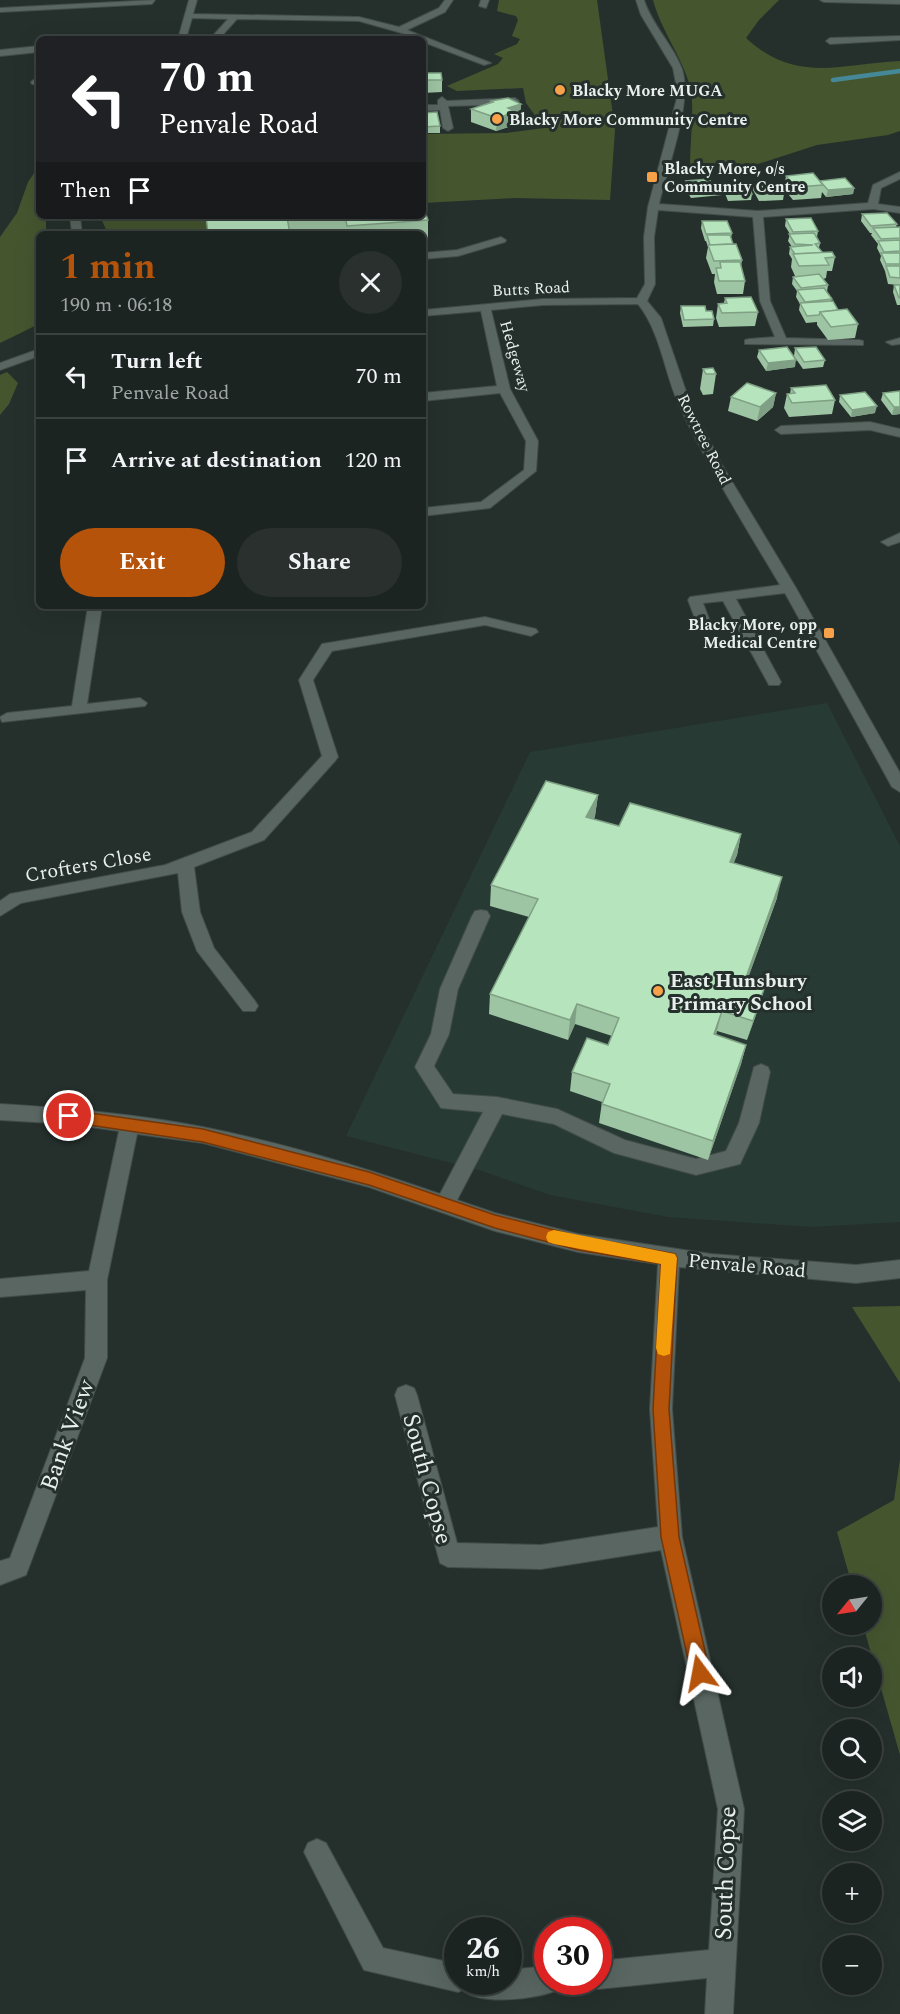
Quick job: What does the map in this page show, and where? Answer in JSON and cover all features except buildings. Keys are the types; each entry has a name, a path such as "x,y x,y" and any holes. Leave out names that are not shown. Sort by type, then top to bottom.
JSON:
{"street":[{"path":"22,9 26,0"},
{"path":"183,36 193,0"},
{"path":"400,30 442,10 449,0"},
{"path":"640,0 645,15 677,68 682,94 653,207 649,237 650,284 641,301"},
{"path":"824,0 898,1"},
{"path":"0,10 96,2 152,2"},
{"path":"188,16 272,20 332,13 416,36"},
{"path":"217,36 235,17"},
{"path":"830,41 900,38"},
{"path":"426,40 487,63"},
{"path":"445,47 463,41"},
{"path":"0,53 36,49"},
{"path":"426,108 443,107 453,102 515,101"},
{"path":"443,107 448,128"},
{"path":"873,206 876,187 900,175"},
{"path":"653,207 758,214 873,206 900,210"},
{"path":"758,214 765,301 781,339"},
{"path":"426,256 458,253 501,240"},
{"name":"Butts Road","path":"426,313 485,306 641,301"},
{"name":"Rowtree Road","path":"641,301 655,318 684,403 716,465 789,588 900,785"},
{"name":"Hedgeway","path":"426,512 485,505 530,471 532,441 504,390 485,306"},
{"path":"748,342 781,339 828,345 859,343"},
{"path":"0,367 36,353"},
{"path":"426,397 504,390"},
{"path":"781,430 870,426 900,433"},
{"path":"704,624 695,600 789,588"},
{"path":"727,596 774,682"},
{"path":"79,709 94,609"},
{"name":"Crofters Close","path":"0,910 16,898 167,871 258,836 330,757 306,680 327,647 485,621 531,632"},
{"path":"7,718 140,703"},
{"path":"185,864 191,912 206,951 249,1006"},
{"path":"481,916 449,989 440,1034 424,1067 448,1102 497,1105 557,1117 621,1146 696,1167 733,1158 748,1123 761,1072"},
{"path":"445,1204 497,1105"},
{"name":"Penvale Road","path":"0,1112 130,1123 225,1141 369,1178 495,1222 578,1243 669,1258 856,1274 900,1269"},
{"name":"Bank View","path":"0,1573 18,1567 96,1358 97,1280 130,1123"},
{"name":"South Copse","path":"669,1258 661,1409 670,1537 731,1809 719,2014"},
{"path":"0,1288 97,1280"},
{"name":"South Copse","path":"406,1395 448,1555 541,1557 670,1537"},
{"path":"317,1852 374,1960 444,1975"},
{"name":"South Copse","path":"612,1974 721,1963"}],"shaded area":[{"name":"East Hunsbury Primary School","path":"827,703 900,846 900,1222 812,1227 668,1217 550,1195 482,1171 346,1136 530,752"}],"green space":[{"path":"499,0 597,0 615,130 610,200 515,198 426,203 426,134 506,133 544,128 526,103 523,88 457,91 447,86 498,64 503,58 494,54 517,44 520,39 512,36 518,20 516,16 497,11"},
{"path":"653,0 779,0 759,20 746,38 764,52 783,61 819,68 900,61 900,131 888,135 817,145 739,170 690,166 692,114 690,86"},
{"path":"36,170 36,219 46,219 46,231 36,231 36,325 0,343 0,237 17,213 28,182"},
{"path":"101,219 282,219 215,231 107,231"},
{"path":"7,372 18,383 9,404 0,415 0,375"},
{"path":"900,1306 900,1383 852,1307"},
{"path":"900,1459 900,1755 882,1692 882,1647 869,1647 866,1635 882,1635 882,1575 849,1575 837,1532 894,1500"}],"waterway":[{"path":"833,80 900,71"}],"slow traffic":[{"path":"554,1237 669,1258 664,1348"}],"place":[{"name":"Blacky More MUGA","path":"560,90"},
{"name":"Blacky More Community Centre","path":"497,119"},
{"name":"Blacky More, o/s Community Centre","path":"652,177"},
{"name":"Blacky More, opp Medical Centre","path":"829,633"},
{"name":"East Hunsbury Primary School","path":"658,991"}],"route":[{"path":"69,1116 203,1135 369,1178 495,1222 578,1243 669,1258 661,1409 670,1537 700,1673"}]}
